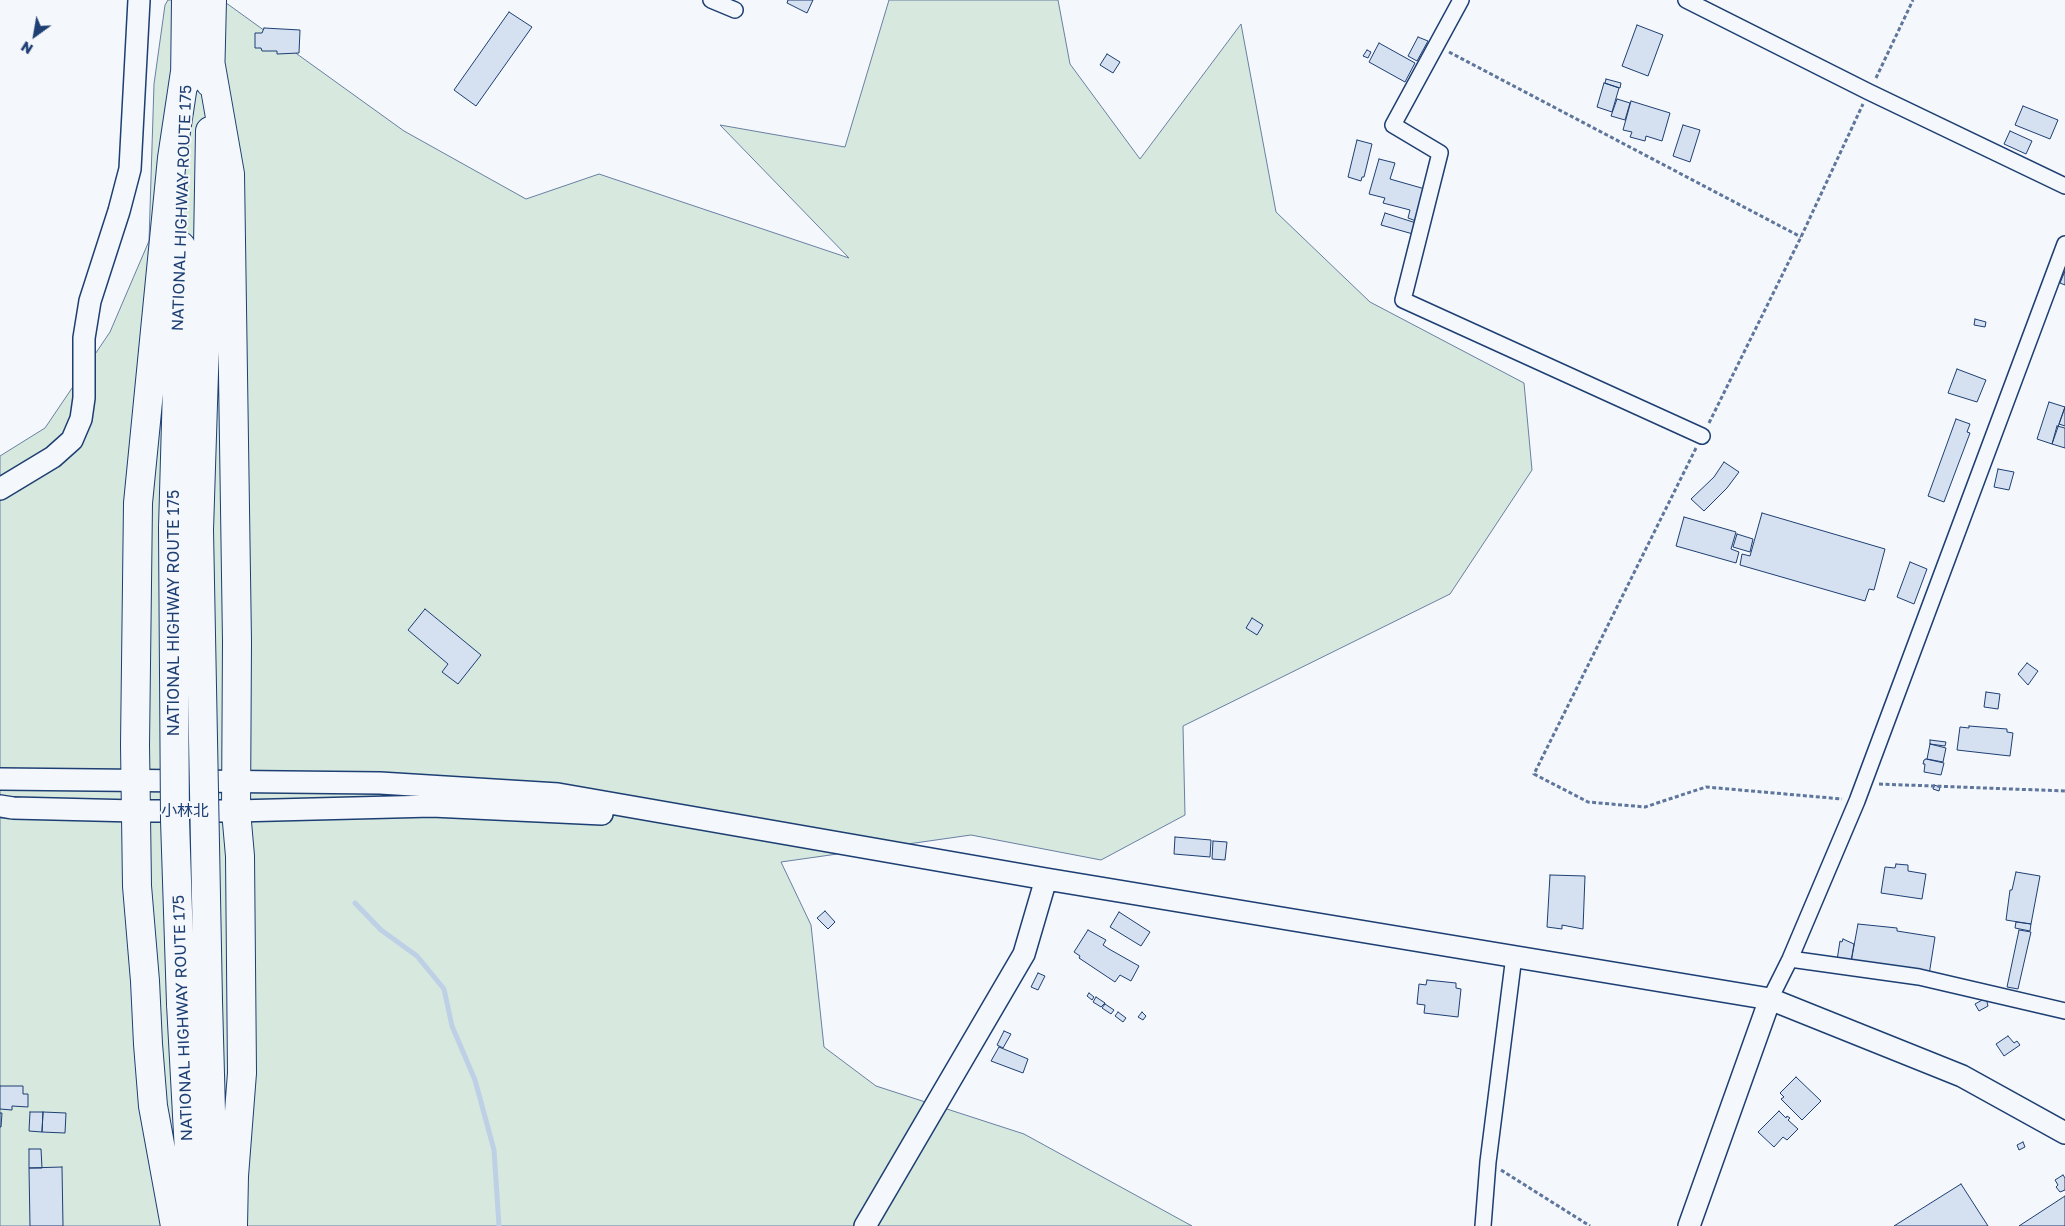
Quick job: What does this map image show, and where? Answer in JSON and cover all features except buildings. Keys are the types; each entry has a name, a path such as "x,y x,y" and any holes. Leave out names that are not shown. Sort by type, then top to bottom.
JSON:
{"highway":[{"name":"NATIONAL HIGHWAY ROUTE 175","path":"186,0 198,66"},
{"name":"NATIONAL HIGHWAY ROUTE 175","path":"193,1226 181,1004 175,820 186,529 198,66 212,0"},
{"path":"198,66 230,174 237,642 236,811 240,856 242,1073 234,1176 233,1226"},
{"path":"175,1226 153,1106 137,886 135,782 138,503 172,158 198,66"},
{"name":"NATIONAL HIGHWAY ROUTE 175","path":"186,529 208,1001 213,1185 217,1226"}],"street":[{"path":"0,489 53,457 72,440 81,419 84,398 84,338 90,301 130,169 139,0"},
{"path":"711,0 735,10"},
{"path":"1461,0 1393,125 1440,153 1403,300 1702,436"},
{"path":"1686,0 1869,92 2065,186"},
{"path":"1689,1226 1770,999 1790,959 1857,801 2065,244"},
{"path":"0,780 380,783 558,794 1046,879 1770,999 1962,1076 2065,1133"},
{"name":"小林北","path":"0,806 13,808 135,811 236,811 432,806 695,818"},
{"path":"865,1226 1024,954 1046,879"},
{"path":"1483,1226 1488,1162 1514,956"},
{"path":"1790,959 1919,977 2065,1010"}],"path":[{"path":"1857,801 1706,787 1645,807 1588,802 1534,774 1801,237 1913,0"},
{"path":"1435,45 1801,237"},
{"path":"1863,784 2065,791"},
{"path":"1488,1162 1590,1226"}],"shaded area":[{"path":"168,0 222,0 404,131 526,199 599,174 849,258 720,125 845,147 889,0 1058,0 1070,64 1140,159 1241,24 1276,212 1370,302 1524,383 1532,470 1450,594 1183,726 1185,815 1101,860 971,835 781,862 811,925 824,1047 876,1086 1024,1134 1192,1226 0,1226 0,456 45,428 110,332 149,241 154,84 165,5"}],"waterway":[{"path":"355,903 381,930 417,956 444,989 452,1026 475,1080 494,1150 499,1226"}]}
